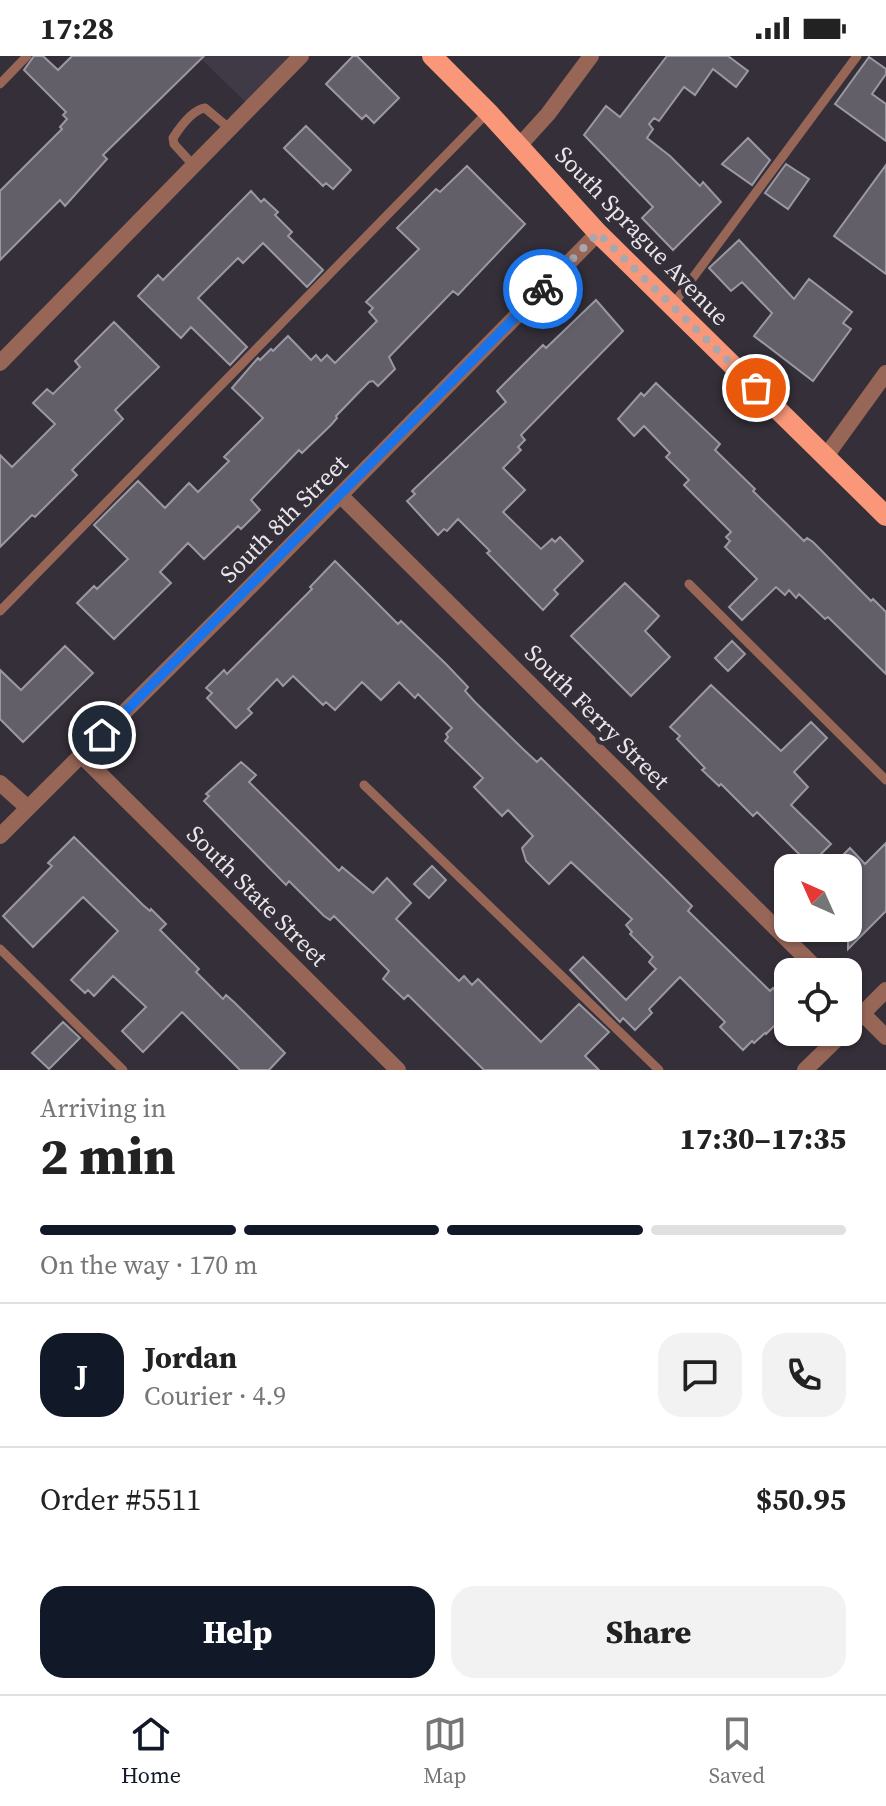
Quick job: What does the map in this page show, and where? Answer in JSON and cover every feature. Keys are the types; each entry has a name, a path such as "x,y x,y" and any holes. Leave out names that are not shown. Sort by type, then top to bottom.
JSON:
{"main road":[{"name":"South Sprague Avenue","path":"432,56 488,112 598,233 886,516"}],"street":[{"path":"0,363 301,56"},
{"path":"519,146 548,114 591,56"},
{"name":"South 8th Street","path":"0,836 598,233"},
{"path":"826,456 886,373"},
{"name":"South Ferry Street","path":"340,495 806,958"},
{"name":"South State Street","path":"82,756 398,1070"},
{"path":"0,783 27,807"},
{"path":"886,990 862,1014 886,1037"},
{"path":"805,1070 830,1046"}],"lane":[{"path":"0,84 27,56"},
{"path":"672,306 857,56"},
{"path":"194,166 174,144 173,138 180,127 199,109 205,108 230,129"},
{"path":"0,611 488,112"},
{"path":"689,584 886,780"},
{"path":"364,785 659,1070"},
{"path":"0,949 123,1070"}],"shaded area":[{"path":"198,56 301,56 251,107"}],"building":[{"path":"34,56 43,56 58,70 72,56 204,56 103,155 107,159 65,206 60,200 0,260 0,191 62,129 60,127 67,119 63,115 66,112 24,70"},
{"path":"353,56 357,56 399,98 374,123 366,115 362,119 326,84"},
{"path":"667,56 728,56 748,71 736,87 713,69 695,95 684,87 659,121 654,118 649,124 653,129 647,138 700,186 703,182 721,202 673,250 642,218 653,207 584,135 606,106 620,117"},
{"path":"869,57 886,69 886,74 872,94 886,104 886,141 835,104"},
{"path":"306,126 351,170 333,189 326,183 323,186 284,148"},
{"path":"748,138 770,160 752,185 722,164"},
{"path":"786,164 809,179 788,209 765,193"},
{"path":"886,165 886,274 834,236"},
{"path":"467,166 525,224 458,295 453,291 389,357 395,369 378,386 373,381 369,382 331,425 302,453 299,450 251,500 260,510 241,529 238,526 204,559 188,543 160,572 171,583 114,639 77,603 94,586 97,589 128,559 94,525 138,481 165,508 189,483 198,492 229,461 224,457 263,418 232,388 258,358 260,360 271,349 273,351 288,336 311,360 316,355 321,361 327,355 335,363 377,321 369,312 373,308 366,302 419,249 397,228 436,189 440,192"},
{"path":"251,191 261,202 264,199 278,212 275,215 292,232 288,236 323,270 307,287 263,243 243,263 238,258 198,298 247,347 230,365 191,327 181,338 138,296 158,275 163,280"},
{"path":"739,240 794,299 809,279 852,312 843,323 851,329 813,381 754,336 772,313 742,282 731,291 709,268"},
{"path":"596,300 623,331 521,435 525,440 518,447 521,450 503,468 525,490 503,512 541,549 552,539 555,542 560,537 583,561 554,590 558,594 543,610 458,519 447,531 444,529 438,535 407,501 415,494 412,491 506,402 497,391 543,345 546,348"},
{"path":"114,322 159,367 115,410 123,419 72,470 77,475 0,547 0,455 12,467 55,424 33,403 47,389 53,394 80,367 75,361"},
{"path":"656,383 720,444 715,450 755,489 753,491 804,541 807,538 813,542 871,601 873,599 886,612 886,674 828,617 825,619 799,594 796,598 789,590 785,595 776,587 742,620 729,607 757,579 725,547 730,541 726,537 731,532 684,485 689,480 666,457 670,453 644,426 634,436 618,419 641,393 644,396"},
{"path":"335,561 398,624 401,621 468,687 465,691 475,702 537,762 541,758 692,906 688,911 770,991 774,989 774,1026 743,1050 720,1027 725,1022 680,977 649,1009 652,1013 635,1030 623,1018 620,1022 570,970 583,957 626,1000 656,969 649,962 653,957 630,934 632,932 626,925 632,919 571,862 549,884 526,861 522,848 533,836 508,810 502,816 474,787 483,778 445,741 448,737 446,734 452,728 418,694 415,698 399,682 381,700 362,682 335,710 326,702 323,705 293,676 283,686 277,679 248,709 252,713 236,728 207,698 212,693 206,688 224,670 227,674 312,589 310,587"},
{"path":"625,583 659,616 645,631 670,657 631,696 571,636"},
{"path":"732,641 745,654 728,671 715,658"},
{"path":"65,646 93,673 23,742 0,719 0,670 21,690"},
{"path":"711,685 781,751 811,722 827,738 794,772 808,787 791,805 831,844 821,854 799,854 757,812 753,816 702,770 705,768 677,739 680,736 670,727"},
{"path":"241,762 256,775 249,782 339,871 342,867 373,893 387,878 411,903 396,919 459,981 464,976 472,985 478,979 541,1042 579,1004 609,1032 585,1056 599,1070 484,1070 408,995 404,999 383,979 389,971 334,916 330,920 289,881 286,885 204,801 209,796 206,794"},
{"path":"74,837 166,924 160,930 199,969 196,972 223,999 226,995 235,1003 285,1053 269,1070 240,1070 182,1012 143,1052 122,1031 146,1007 113,976 94,996 88,990 85,993 71,980 118,931 83,897 33,947 3,916 52,866 48,863"},
{"path":"886,843 886,911 862,935 862,861 865,864"},
{"path":"432,866 446,880 429,898 414,884"},
{"path":"63,1022 80,1038 49,1069 32,1053"}],"way so far":[{"path":"543,289 598,233 756,388"}],"route":[{"path":"102,735 543,289"}]}
